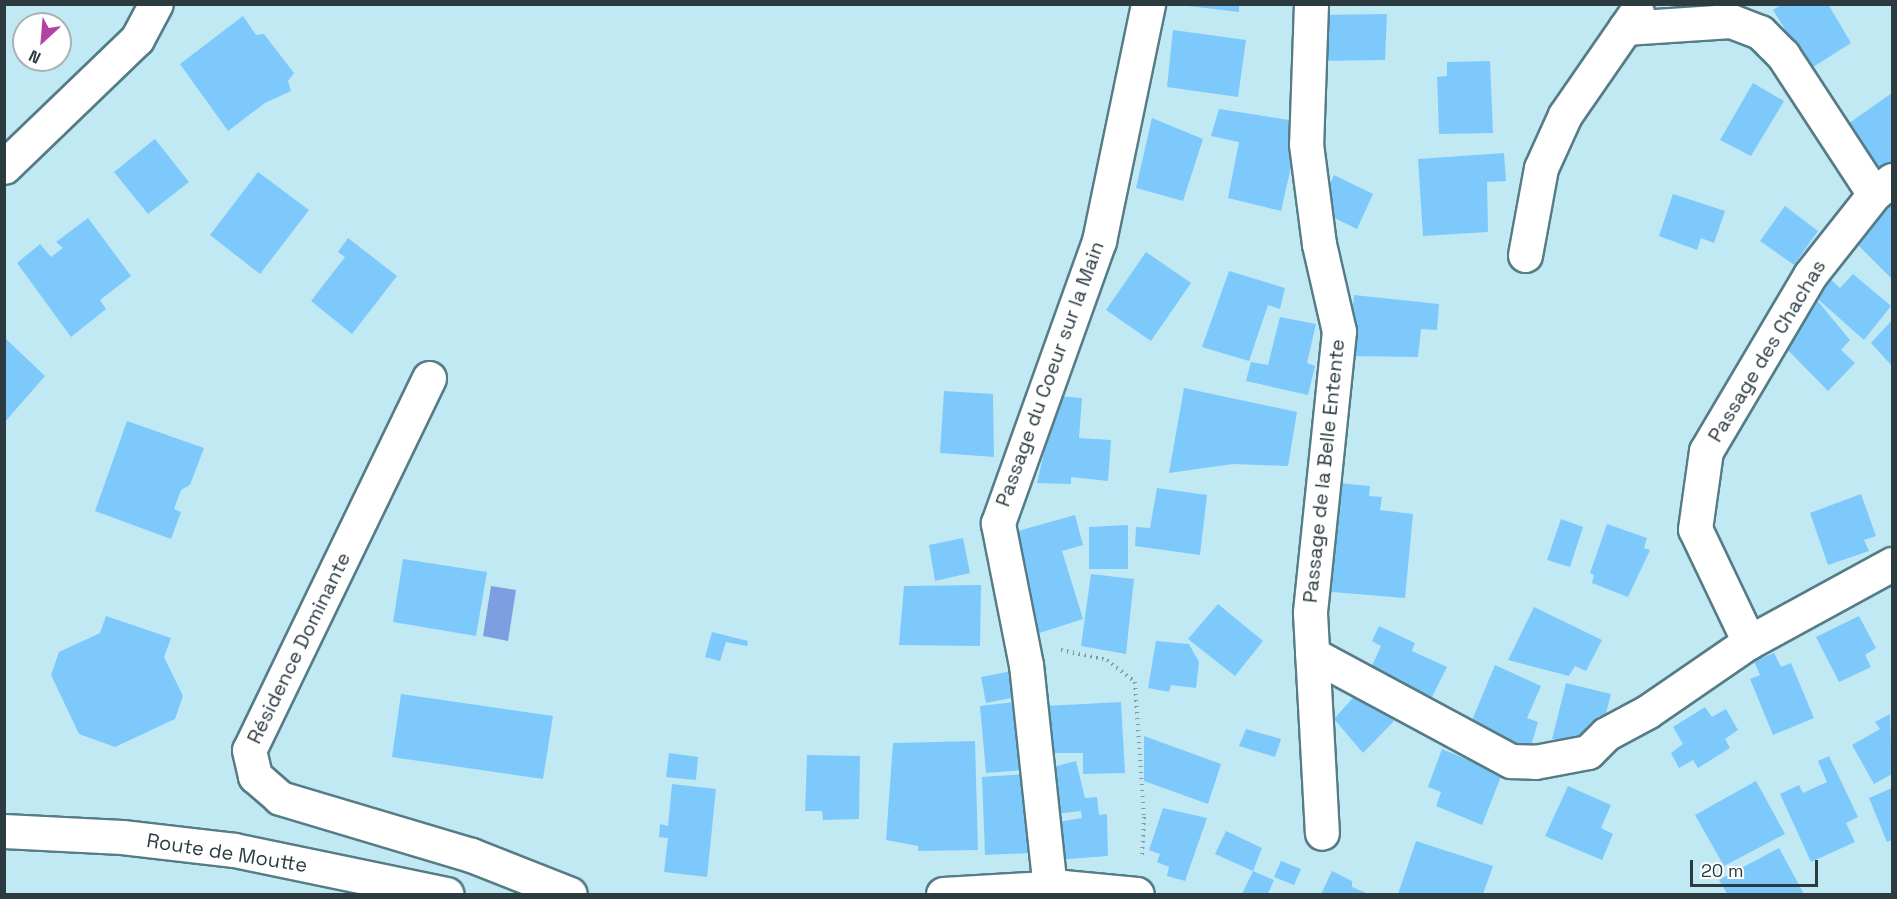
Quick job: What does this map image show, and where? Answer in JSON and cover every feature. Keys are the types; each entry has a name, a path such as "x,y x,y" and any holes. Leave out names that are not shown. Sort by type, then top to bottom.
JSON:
{"street":[{"path":"4,168 137,39 156,4"},
{"name":"Passage du Coeur sur la Main","path":"1050,888 1023,648 998,523 1099,241 1148,4"},
{"name":"Passage de la Belle Entente","path":"1311,4 1306,144 1319,244 1339,332 1310,613 1322,832"},
{"path":"1525,255 1541,168 1565,115 1633,16 1731,21 1760,32 1783,55 1884,187"},
{"name":"Passage des Chachas","path":"1749,642 1695,529 1706,451 1810,274 1884,187"},
{"name":"Résidence Dominante","path":"429,378 249,750 255,777 280,798 471,855 570,894"},
{"path":"1312,654 1511,761 1535,762 1588,752 1606,734 1647,712 1749,642 1893,564"},
{"name":"Route de Moutte","path":"4,831 122,837 234,850 418,892 447,894"},
{"path":"943,894 1050,888 1137,894"}],"path":[{"path":"1023,648 1071,651 1107,660 1135,682 1144,817 1142,861"}],"water":[{"path":"491,586 516,590 508,641 483,636"}],"building":[{"path":"1188,4 1239,4 1239,12 1188,6"},
{"path":"1783,4 1828,4 1851,43 1810,69 1773,10"},
{"path":"1387,14 1385,60 1314,61 1317,15"},
{"path":"243,16 256,35 264,34 294,73 288,81 291,91 265,103 228,131 180,64"},
{"path":"1173,30 1246,40 1238,97 1167,87"},
{"path":"1490,61 1493,133 1439,134 1437,77 1447,76 1447,62"},
{"path":"1753,83 1784,101 1751,156 1720,140"},
{"path":"1892,93 1892,172 1882,179 1845,126"},
{"path":"1219,109 1296,121 1300,127 1281,211 1228,198 1239,142 1211,136"},
{"path":"1152,118 1203,139 1183,201 1136,188"},
{"path":"155,139 189,182 148,214 114,172"},
{"path":"1504,153 1506,181 1487,182 1488,232 1423,236 1418,159"},
{"path":"258,172 309,210 260,274 210,235"},
{"path":"1334,175 1373,194 1357,229 1318,210"},
{"path":"1673,194 1725,211 1714,243 1701,238 1697,250 1659,236"},
{"path":"1887,197 1892,207 1892,279 1849,236"},
{"path":"1785,206 1818,231 1794,265 1760,241"},
{"path":"88,218 131,276 100,300 106,309 71,337 17,263 40,244 51,257 63,248 56,242"},
{"path":"348,238 397,276 352,334 311,301 345,257 338,252"},
{"path":"1146,252 1191,283 1151,341 1106,310"},
{"path":"1229,271 1285,288 1280,309 1268,305 1249,361 1202,347"},
{"path":"1823,272 1840,288 1853,274 1891,306 1864,340 1811,293 1850,340 1841,350 1855,363 1828,391 1780,342"},
{"path":"1354,295 1439,304 1437,330 1421,329 1418,357 1348,356"},
{"path":"1280,317 1316,324 1307,363 1315,366 1308,395 1246,381 1251,362 1268,365"},
{"path":"1892,320 1892,366 1871,343"},
{"path":"4,337 45,376 4,423"},
{"path":"1184,388 1297,412 1288,466 1233,464 1169,473"},
{"path":"944,391 993,394 994,457 940,453"},
{"path":"1057,396 1082,398 1079,438 1111,440 1108,481 1071,477 1071,484 1037,483"},
{"path":"127,421 204,448 190,485 181,490 174,509 181,512 171,539 95,511"},
{"path":"1329,482 1370,486 1369,496 1382,497 1380,510 1413,514 1405,598 1332,592 1334,542 1324,541"},
{"path":"1157,488 1207,495 1200,555 1135,546 1136,527 1150,528"},
{"path":"1861,494 1876,536 1864,540 1869,551 1828,565 1810,513"},
{"path":"1075,515 1083,545 1062,551 1083,619 1033,635 1007,534"},
{"path":"1561,519 1583,527 1570,567 1547,560"},
{"path":"1607,524 1647,538 1644,548 1650,550 1628,597 1592,583 1594,575 1590,573"},
{"path":"1128,525 1128,569 1089,569 1089,527"},
{"path":"963,538 970,573 935,581 929,545"},
{"path":"403,559 487,572 476,636 393,622"},
{"path":"1091,574 1134,579 1126,654 1081,646"},
{"path":"981,585 980,646 899,645 904,586"},
{"path":"1218,604 1263,641 1235,676 1188,639"},
{"path":"1534,607 1602,640 1586,671 1575,666 1569,676 1508,660"},
{"path":"106,616 171,638 164,657 183,696 175,719 115,747 79,734 51,675 59,652 100,633"},
{"path":"1859,616 1876,648 1865,655 1871,667 1839,682 1816,637"},
{"path":"1379,626 1415,643 1412,651 1447,667 1432,697 1371,668 1381,646 1372,641"},
{"path":"712,632 748,641 747,646 726,642 720,661 705,657"},
{"path":"1156,641 1189,644 1199,662 1196,688 1171,685 1169,692 1148,688"},
{"path":"1774,653 1781,667 1791,663 1814,718 1773,735 1750,679 1760,675 1754,661"},
{"path":"1495,665 1541,686 1527,718 1538,722 1528,756 1470,725"},
{"path":"1017,670 1022,696 986,703 981,677"},
{"path":"1566,683 1611,694 1605,717 1598,716 1590,747 1552,739"},
{"path":"1359,691 1394,721 1363,753 1334,719"},
{"path":"401,694 553,716 543,779 392,757"},
{"path":"1022,701 1023,770 986,773 980,706"},
{"path":"1121,702 1125,773 1083,774 1083,753 1047,753 1046,706"},
{"path":"1705,707 1712,717 1726,709 1738,730 1725,739 1730,748 1698,768 1693,760 1679,768 1671,753 1683,744 1673,727"},
{"path":"1890,714 1892,774 1874,784 1852,745 1880,729 1875,722"},
{"path":"1246,729 1281,739 1275,757 1239,746"},
{"path":"1144,736 1221,764 1208,804 1144,781"},
{"path":"975,741 978,850 918,851 918,846 886,840 893,743"},
{"path":"1442,749 1502,774 1482,825 1436,806 1441,792 1428,787"},
{"path":"669,753 698,757 696,780 666,777"},
{"path":"807,755 860,756 859,819 823,820 822,811 805,811"},
{"path":"1829,756 1858,817 1846,823 1855,842 1811,862 1780,794 1799,785 1803,793 1827,782 1818,761"},
{"path":"1076,761 1085,798 1097,797 1099,815 1107,814 1108,856 1055,860 1057,822 1082,818 1081,811 1056,814 1045,769"},
{"path":"1027,774 1031,853 985,855 982,777"},
{"path":"1756,781 1785,834 1724,866 1695,815"},
{"path":"672,784 716,789 707,877 664,872 668,838 659,837 660,824 668,826"},
{"path":"1568,786 1611,805 1601,828 1613,834 1602,860 1545,836"},
{"path":"1892,788 1892,840 1887,842 1869,798"},
{"path":"1163,808 1207,818 1185,881 1167,876 1169,867 1157,862 1160,854 1149,850"},
{"path":"1226,831 1262,848 1253,871 1215,854"},
{"path":"1416,841 1493,866 1483,894 1398,894"},
{"path":"1779,848 1804,894 1727,894 1719,880"},
{"path":"1281,861 1301,869 1294,885 1274,877"},
{"path":"1253,871 1274,880 1268,894 1242,894"},
{"path":"1332,871 1352,881 1352,887 1369,894 1321,894"}]}
